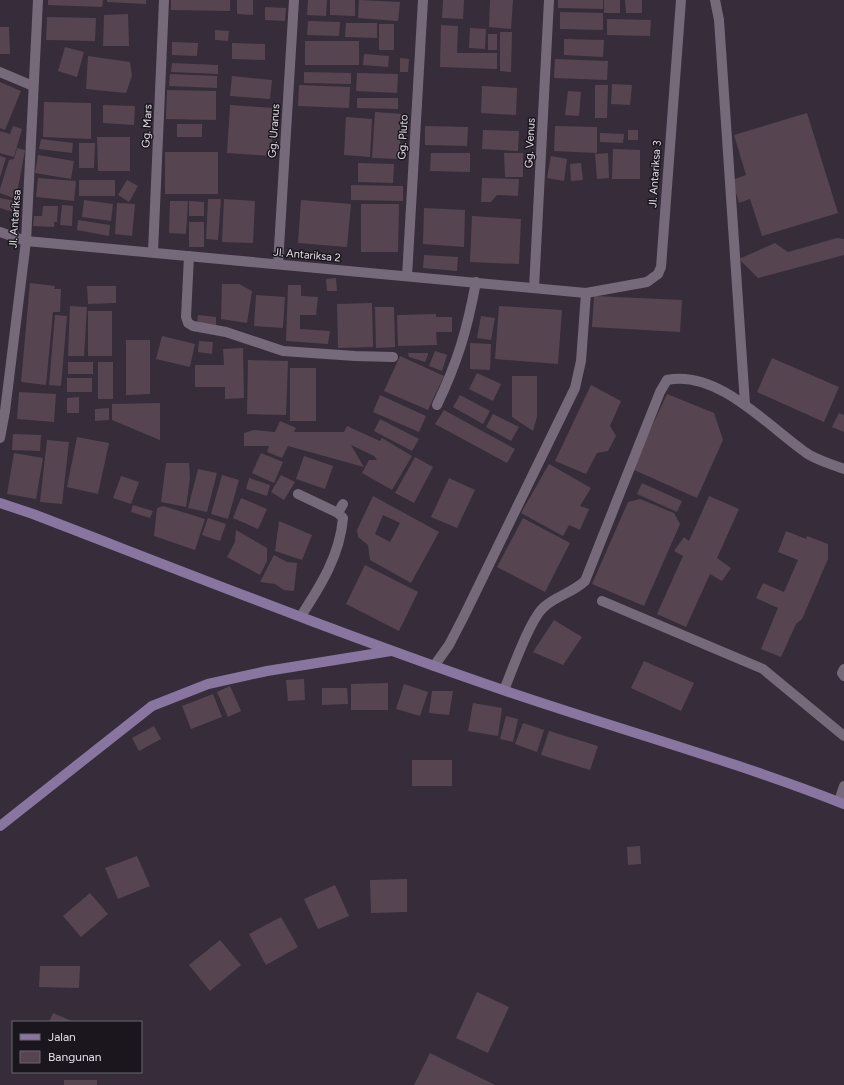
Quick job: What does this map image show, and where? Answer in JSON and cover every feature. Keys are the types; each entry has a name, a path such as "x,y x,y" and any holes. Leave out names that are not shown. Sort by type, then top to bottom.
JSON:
{"street":[{"name":"Jl. Antariksa","path":"0,438 5,411 26,241 38,0"},
{"name":"Gg. Mars","path":"153,252 164,0"},
{"name":"Gg. Uranus","path":"278,264 294,0"},
{"name":"Gg. Pluto","path":"407,276 423,0"},
{"name":"Gg. Venus","path":"534,288 549,0"},
{"name":"Jl. Antariksa 3","path":"586,292 647,282 658,274 661,267 681,0"},
{"path":"715,0 720,35 745,404"},
{"path":"0,72 34,86"},
{"name":"Jl. Antariksa 2","path":"0,232 26,241 586,292"},
{"path":"189,256 186,317 188,323 193,326 226,332 283,351 393,357"},
{"path":"437,405 460,354 466,334 476,282"},
{"path":"434,666 449,645 463,618 575,388 581,361 586,292"},
{"path":"504,690 534,621 543,608 554,600 576,589 585,581 660,392 667,380 678,378 704,383 745,404 806,453 844,469"},
{"path":"298,494 338,513 343,518 339,542 334,559 319,588 301,616"},
{"path":"0,503 33,514 434,666 504,690 787,781 841,802 844,786"},
{"path":"338,513 343,504"},
{"path":"602,601 763,669 844,736"},
{"path":"0,826 152,706 208,684 267,671 393,650"},
{"path":"844,669 842,673 844,676"}],"building":[{"path":"48,0 103,0 102,7 48,5"},
{"path":"107,0 146,0 146,4 107,2"},
{"path":"171,0 230,0 230,11 171,10"},
{"path":"237,0 253,0 253,15 237,14"},
{"path":"308,0 327,0 326,16 307,15"},
{"path":"330,0 355,0 355,16 330,15"},
{"path":"359,0 400,2 398,21 358,18"},
{"path":"443,0 464,0 463,19 442,18"},
{"path":"490,0 513,0 511,29 489,27"},
{"path":"558,0 603,0 603,9 558,8"},
{"path":"604,0 620,0 620,13 604,13"},
{"path":"625,0 642,0 642,13 626,13"},
{"path":"265,7 286,8 285,21 265,20"},
{"path":"560,12 603,13 603,30 560,29"},
{"path":"128,14 129,46 103,46 104,15"},
{"path":"47,17 96,18 95,41 46,40"},
{"path":"607,19 651,20 650,36 607,35"},
{"path":"308,21 340,22 339,36 307,35"},
{"path":"346,23 377,23 377,38 345,37"},
{"path":"379,24 394,24 394,50 379,50"},
{"path":"441,25 458,26 457,53 497,53 497,69 440,67"},
{"path":"0,27 9,27 10,54 0,54"},
{"path":"470,28 486,29 485,49 469,48"},
{"path":"215,30 229,31 228,41 215,40"},
{"path":"500,32 512,32 511,72 500,71"},
{"path":"488,34 497,34 497,50 488,50"},
{"path":"564,39 604,40 603,57 564,55"},
{"path":"305,41 359,41 359,65 305,65"},
{"path":"172,42 198,43 197,56 172,55"},
{"path":"232,43 265,44 265,60 232,59"},
{"path":"65,47 84,52 77,77 58,71"},
{"path":"364,54 389,56 388,67 363,65"},
{"path":"88,56 130,62 132,76 126,93 86,89"},
{"path":"400,58 409,59 408,72 400,72"},
{"path":"555,59 608,61 607,80 554,78"},
{"path":"172,63 218,65 218,74 171,72"},
{"path":"304,72 351,73 351,84 304,83"},
{"path":"357,73 398,74 397,93 356,91"},
{"path":"170,74 217,76 217,88 169,86"},
{"path":"232,76 272,80 270,99 230,96"},
{"path":"0,82 21,91 5,130 0,128"},
{"path":"612,84 632,85 630,105 611,104"},
{"path":"299,85 350,87 349,108 298,106"},
{"path":"595,85 608,85 607,118 595,118"},
{"path":"482,86 517,88 516,115 481,113"},
{"path":"167,90 216,91 216,120 166,119"},
{"path":"568,91 581,92 579,116 565,115"},
{"path":"357,98 398,98 398,109 357,108"},
{"path":"44,102 91,103 91,139 43,137"},
{"path":"103,105 135,106 134,125 103,123"},
{"path":"230,105 274,108 271,156 227,153"},
{"path":"375,112 402,114 399,159 372,158"},
{"path":"807,113 838,213 762,236 750,199 739,203 732,180 746,175 734,135"},
{"path":"346,117 372,119 370,157 344,155"},
{"path":"177,124 202,124 202,137 177,137"},
{"path":"13,126 22,129 14,157 0,153 0,131 10,134"},
{"path":"425,126 468,127 467,146 425,145"},
{"path":"555,126 597,127 597,153 554,151"},
{"path":"483,130 519,131 518,151 482,149"},
{"path":"628,130 638,130 638,140 628,140"},
{"path":"600,133 624,134 623,143 600,142"},
{"path":"97,137 130,137 130,171 98,171"},
{"path":"41,139 73,143 72,153 39,149"},
{"path":"79,143 95,143 94,168 79,168"},
{"path":"17,148 25,150 16,199 0,193 0,189 9,160 14,159"},
{"path":"613,149 640,150 640,179 612,179"},
{"path":"165,152 218,152 218,194 165,194"},
{"path":"431,153 470,153 470,172 430,171"},
{"path":"504,153 523,153 523,177 505,177"},
{"path":"608,153 609,178 597,179 595,154"},
{"path":"38,155 74,161 71,179 35,173"},
{"path":"0,156 6,158 0,177"},
{"path":"551,156 567,159 564,181 547,178"},
{"path":"358,163 394,164 393,183 358,182"},
{"path":"581,163 583,180 571,181 570,164"},
{"path":"38,178 76,181 74,201 36,197"},
{"path":"482,178 519,179 518,196 497,195 491,202 481,202"},
{"path":"79,180 115,180 115,196 79,196"},
{"path":"127,180 138,186 129,202 118,195"},
{"path":"351,185 403,186 403,201 351,200"},
{"path":"0,198 19,202 16,213 0,208"},
{"path":"208,199 221,199 218,240 206,239"},
{"path":"224,199 255,201 253,243 222,242"},
{"path":"84,200 113,204 111,221 82,217"},
{"path":"301,200 351,204 347,247 298,243"},
{"path":"170,201 188,201 186,234 169,233"},
{"path":"189,201 204,202 204,216 189,216"},
{"path":"117,203 135,204 132,236 115,234"},
{"path":"361,204 399,204 398,252 361,252"},
{"path":"62,205 73,206 72,226 60,225"},
{"path":"43,206 58,206 57,222 54,222 54,227 33,226 34,216 42,216"},
{"path":"424,208 465,210 464,247 423,244"},
{"path":"472,216 521,219 519,264 470,262"},
{"path":"78,220 110,225 109,236 77,230"},
{"path":"189,222 204,222 204,247 189,247"},
{"path":"837,238 844,239 844,255 758,278 739,259 775,243 788,252"},
{"path":"424,255 458,257 457,271 423,268"},
{"path":"336,278 337,291 327,291 326,279"},
{"path":"30,283 55,286 54,289 61,289 60,312 53,312 46,385 21,382"},
{"path":"222,284 239,284 252,291 247,323 221,319"},
{"path":"288,285 301,285 301,296 318,297 316,315 300,315 300,329 330,331 328,344 286,341"},
{"path":"87,286 116,286 116,303 88,304"},
{"path":"256,295 285,297 283,328 254,326"},
{"path":"594,296 682,300 680,332 592,327"},
{"path":"372,303 373,347 338,348 337,304"},
{"path":"70,306 87,307 84,356 68,356"},
{"path":"499,306 562,310 558,364 495,359"},
{"path":"375,307 394,307 395,347 376,348"},
{"path":"88,311 112,311 112,356 88,356"},
{"path":"436,314 436,317 452,317 452,332 436,332 437,345 398,346 397,315"},
{"path":"55,315 67,316 61,386 49,385"},
{"path":"198,315 216,317 216,325 197,324"},
{"path":"481,316 495,318 491,340 477,338"},
{"path":"162,336 195,344 190,367 156,359"},
{"path":"126,340 150,340 150,394 126,395"},
{"path":"199,341 213,342 212,354 198,352"},
{"path":"470,343 491,344 490,370 470,369"},
{"path":"243,348 244,398 225,399 225,387 195,387 195,365 224,365 223,349"},
{"path":"435,351 447,355 442,371 429,366"},
{"path":"408,353 428,353 428,355 425,362 409,357"},
{"path":"400,356 444,376 428,410 384,391"},
{"path":"772,358 839,387 824,422 757,392"},
{"path":"248,360 288,361 286,415 247,414"},
{"path":"68,362 93,362 93,374 68,374"},
{"path":"98,362 113,362 113,399 98,399"},
{"path":"290,368 316,368 316,421 290,421"},
{"path":"477,373 501,384 493,401 469,389"},
{"path":"512,376 537,376 537,417 533,431 512,417"},
{"path":"67,378 92,378 92,392 67,392"},
{"path":"591,385 621,401 610,426 616,436 608,451 597,453 586,474 555,461"},
{"path":"19,392 56,394 54,422 17,419"},
{"path":"667,394 714,413 723,440 697,498 632,469"},
{"path":"380,395 426,416 419,432 373,412"},
{"path":"460,395 490,411 483,424 453,407"},
{"path":"79,397 79,413 67,413 67,398"},
{"path":"160,403 160,440 112,420 112,404"},
{"path":"109,408 109,420 95,421 95,409"},
{"path":"444,410 515,449 507,463 435,424"},
{"path":"839,413 844,415 844,432 832,427"},
{"path":"493,414 519,427 511,441 486,427"},
{"path":"380,419 419,439 412,451 374,431"},
{"path":"280,421 296,428 294,432 344,432 347,426 380,441 382,438 412,456 392,490 362,473 369,460 377,460 374,456 351,445 364,467 288,446 282,458 267,452 269,446 244,446 244,433 254,430 275,432"},
{"path":"13,434 41,435 40,451 12,450"},
{"path":"77,437 109,443 98,494 67,487"},
{"path":"47,440 69,442 62,504 40,502"},
{"path":"14,453 43,458 36,499 7,494"},
{"path":"261,453 283,462 274,483 252,473"},
{"path":"304,456 333,466 325,489 296,479"},
{"path":"415,457 433,467 414,503 395,493"},
{"path":"166,463 189,463 190,478 186,507 161,502"},
{"path":"549,464 591,488 580,506 589,509 580,530 569,525 563,536 521,513"},
{"path":"198,469 217,473 207,512 188,508"},
{"path":"222,475 239,480 228,519 211,514"},
{"path":"281,475 295,482 284,500 271,492"},
{"path":"121,476 139,482 131,504 113,498"},
{"path":"249,478 270,485 267,496 246,489"},
{"path":"449,478 475,490 457,528 431,517"},
{"path":"642,483 682,501 677,512 637,494"},
{"path":"373,496 439,532 411,583 370,560 368,545 358,537 357,530","holes":["383,515 400,523 390,542 375,534"]},
{"path":"709,496 739,509 717,558 731,568 722,581 710,574 686,627 657,614 683,556 674,551 684,537 689,541"},
{"path":"241,498 267,509 258,529 233,518"},
{"path":"640,499 674,513 680,524 644,606 592,584 628,502"},
{"path":"133,505 153,511 150,518 131,512"},
{"path":"163,506 205,519 195,550 154,536 157,508"},
{"path":"208,518 226,524 220,541 202,535"},
{"path":"523,518 570,543 545,592 497,567"},
{"path":"279,521 312,535 302,560 275,551"},
{"path":"236,530 267,548 267,561 260,575 227,557 235,542"},
{"path":"786,531 806,539 807,536 828,544 828,559 802,619 796,624 781,657 761,649 778,608 756,598 763,583 784,592 798,560 778,552"},
{"path":"274,555 287,562 297,563 294,591 284,590 275,584 260,582"},
{"path":"365,565 418,592 399,631 346,604"},
{"path":"554,620 582,637 563,665 533,652"},
{"path":"644,661 694,683 681,711 631,688"},
{"path":"304,679 305,700 288,701 286,680"},
{"path":"388,683 388,710 351,710 351,684"},
{"path":"404,684 428,692 420,716 396,709"},
{"path":"230,686 241,711 228,717 217,692"},
{"path":"322,688 347,688 348,704 322,705"},
{"path":"432,691 453,691 449,715 429,713"},
{"path":"213,694 222,717 191,729 182,706"},
{"path":"473,703 502,708 498,736 468,731"},
{"path":"506,716 518,719 513,742 500,739"},
{"path":"523,723 544,730 537,752 515,744"},
{"path":"154,726 161,739 139,751 132,738"},
{"path":"549,731 598,746 590,770 541,755"},
{"path":"412,760 452,760 452,786 412,786"},
{"path":"640,846 641,864 628,865 627,847"},
{"path":"137,856 150,886 118,899 105,868"},
{"path":"407,879 407,912 371,913 370,880"},
{"path":"335,885 349,916 318,929 304,899"},
{"path":"90,893 108,914 81,937 63,916"},
{"path":"281,917 298,947 266,965 249,934"},
{"path":"220,940 241,965 210,991 189,965"},
{"path":"40,966 80,966 79,988 39,987"},
{"path":"477,992 509,1007 488,1053 456,1038"},
{"path":"53,1013 72,1021 49,1021"},
{"path":"430,1053 495,1085 414,1085"},
{"path":"64,1080 97,1080 97,1085 64,1085"}]}
